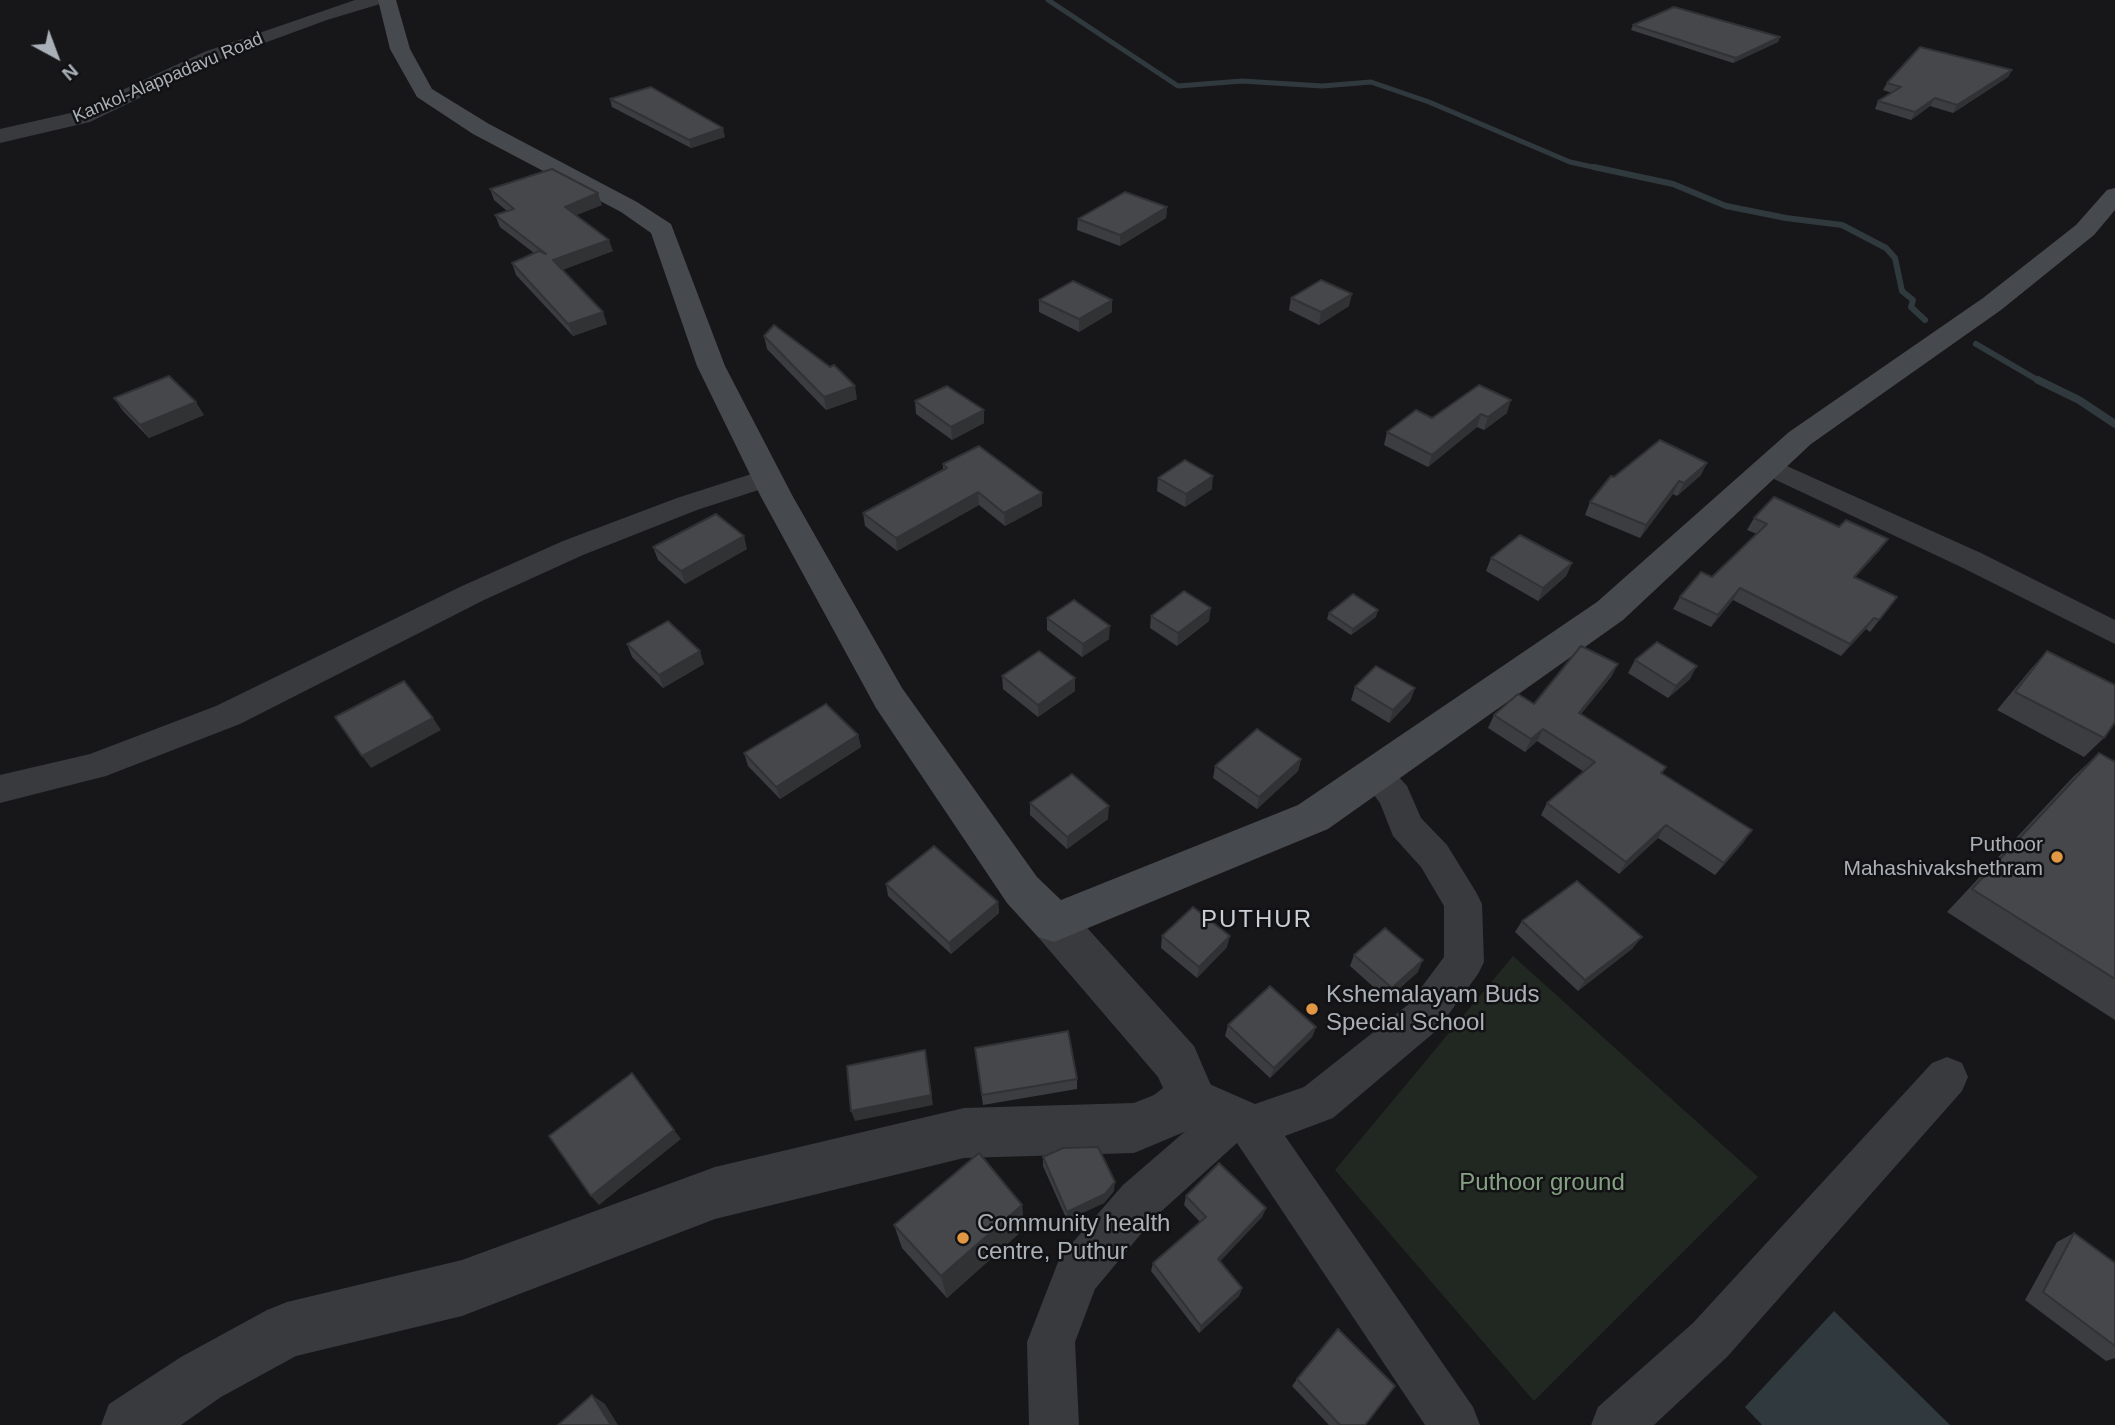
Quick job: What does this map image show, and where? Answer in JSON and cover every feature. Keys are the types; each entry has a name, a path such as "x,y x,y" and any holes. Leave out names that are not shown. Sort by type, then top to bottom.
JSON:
{"main road":[{"path":"387,0 400,49 424,93 481,129 629,207 662,229 711,366 767,478 889,698 1022,890 1054,923 1313,817 1610,611 1800,438 1992,304 2085,230 2115,195"}],"street":[{"name":"Kankol-Alappadavu Road","path":"0,136 82,117 211,56 374,0"},
{"path":"1769,466 1971,560 2115,633"},
{"path":"0,789 94,766 228,715 473,593 573,548 687,503 767,478"},
{"path":"130,1425 201,1377 287,1330 462,1288 715,1193 964,1133 1134,1128 1171,1113 1226,1113 1318,1103 1423,1017 1464,962 1463,904 1434,856 1406,826 1395,796 1375,774"},
{"path":"1054,923 1226,1113 1455,1425"},
{"path":"1616,1425 1710,1340 1947,1077"},
{"path":"1054,1425 1051,1342 1077,1275 1139,1201 1226,1113"}],"green space":[{"name":"Puthoor ground","path":"1513,956 1758,1177 1534,1401 1335,1170"}],"shaded area":[{"path":"1834,1311 1950,1425 1762,1425 1745,1407"}],"building":[{"path":"1674,7 1780,37 1736,58 1633,25"},
{"path":"1920,47 2012,70 1957,105 1935,98 1915,112 1878,101 1901,87 1887,83"},
{"path":"651,87 723,128 689,140 610,99"},
{"path":"552,169 598,193 565,207 609,240 553,260 603,312 568,324 512,263 539,251 546,254 495,215 514,209 490,189"},
{"path":"1125,192 1167,207 1120,235 1078,219"},
{"path":"1321,280 1352,294 1321,312 1291,298"},
{"path":"1073,281 1112,300 1079,319 1039,300"},
{"path":"774,325 830,367 834,365 855,386 824,397 764,336"},
{"path":"169,376 196,402 140,425 114,398"},
{"path":"1479,385 1511,400 1488,417 1481,414 1432,455 1387,432 1416,410 1432,418"},
{"path":"947,386 984,410 951,427 915,401"},
{"path":"1660,440 1707,463 1684,483 1679,481 1646,525 1590,502 1611,476 1614,477"},
{"path":"979,446 1042,493 1004,513 978,492 896,538 863,513 947,468 943,464"},
{"path":"1185,460 1213,476 1186,494 1158,478"},
{"path":"1774,497 1839,527 1846,520 1888,539 1854,577 1897,597 1879,620 1874,618 1850,644 1740,588 1718,615 1680,597 1701,572 1712,577 1767,524 1754,518"},
{"path":"716,514 744,536 681,571 653,547"},
{"path":"1520,535 1572,563 1543,588 1491,558"},
{"path":"1184,591 1211,608 1178,633 1151,616"},
{"path":"1353,594 1378,610 1353,629 1329,613"},
{"path":"1074,600 1110,626 1083,644 1047,618"},
{"path":"668,621 700,651 659,675 627,644"},
{"path":"1657,642 1697,666 1676,686 1635,660"},
{"path":"1581,646 1618,664 1579,713 1666,767 1661,773 1752,830 1724,863 1666,825 1626,862 1547,803 1595,762 1543,729 1531,739 1494,715 1518,694 1534,704"},
{"path":"1039,651 1075,678 1038,705 1002,676"},
{"path":"2047,651 2115,685 2115,722 2104,738 2015,692"},
{"path":"1376,666 1415,688 1393,710 1355,687"},
{"path":"404,681 433,718 362,756 335,717"},
{"path":"826,704 858,735 776,787 744,753"},
{"path":"1257,729 1301,759 1259,797 1215,766"},
{"name":"Puthoor Mahashivakshethram","path":"2099,753 2115,762 2115,979 1972,889"},
{"path":"1072,774 1109,806 1067,837 1030,803"},
{"path":"934,846 998,902 949,943 886,884"},
{"path":"1577,881 1642,937 1585,980 1522,921"},
{"path":"1193,907 1230,936 1199,967 1162,936"},
{"path":"1385,928 1423,960 1392,988 1354,955"},
{"path":"1270,986 1316,1027 1274,1068 1228,1025"},
{"path":"1068,1031 1077,1079 982,1095 975,1048"},
{"path":"925,1050 931,1095 851,1111 847,1066"},
{"path":"632,1073 674,1130 591,1196 549,1136"},
{"path":"1098,1147 1115,1182 1105,1194 1067,1212 1043,1157 1063,1148"},
{"path":"979,1153 1022,1205 941,1276 894,1225"},
{"path":"1219,1163 1266,1208 1218,1259 1242,1288 1201,1326 1153,1263 1206,1217 1186,1196"},
{"path":"2074,1233 2115,1263 2115,1346 2043,1292"},
{"path":"1338,1329 1395,1386 1365,1425 1340,1425 1297,1379"},
{"path":"592,1395 611,1425 558,1425"}],"waterway":[{"path":"1048,0 1178,86 1242,81 1322,86 1371,82 1429,102 1570,162 1602,169"},
{"path":"1594,167 1673,184 1726,206 1786,218 1842,225 1886,248 1895,258 1902,291 1913,300 1911,307 1925,320"},
{"path":"1976,344 2041,382"},
{"path":"2038,380 2079,400 2115,424"}],"place":[{"name":"Puthoor Mahashivakshethram","path":"2057,857"},
{"name":"Kshemalayam Buds Special School","path":"1312,1009"},
{"name":"Community health centre, Puthur","path":"963,1238"}],"district":[{"name":"PUTHUR","path":"1257,920"}]}
